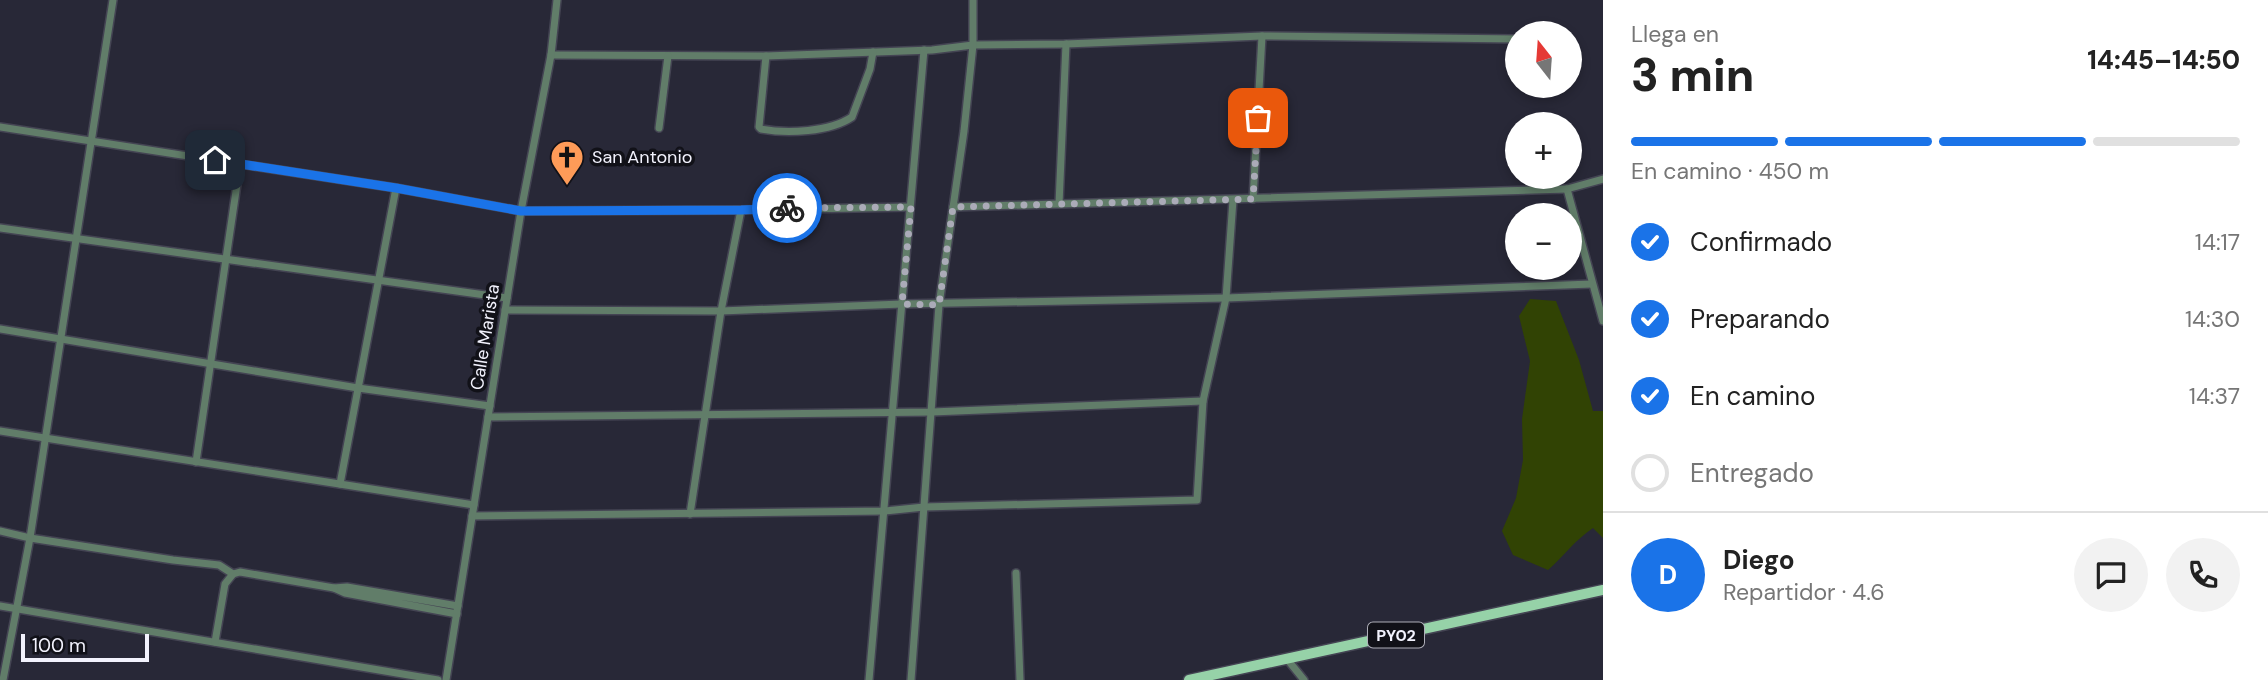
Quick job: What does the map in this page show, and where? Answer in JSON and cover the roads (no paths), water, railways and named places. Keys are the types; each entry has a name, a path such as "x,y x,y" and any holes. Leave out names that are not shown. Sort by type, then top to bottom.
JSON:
{"main road":[{"name":"PY02","path":"1189,680 1603,590"}],"street":[{"path":"4,680 30,538 113,0"},
{"name":"Calle Marista","path":"446,680 521,211 551,55 557,0"},
{"path":"911,680 939,305 973,45 973,0"},
{"path":"551,55 766,56 924,50 973,45 1262,36 1505,38"},
{"path":"1253,199 1262,36"},
{"path":"1059,204 1066,44"},
{"path":"869,680 924,50"},
{"path":"766,56 760,127 782,133 833,125 852,117 870,69 873,52"},
{"path":"659,128 668,56"},
{"path":"0,127 396,188 521,211 911,207"},
{"path":"196,462 240,164"},
{"path":"1582,184 1603,178"},
{"path":"340,484 396,188"},
{"path":"953,207 1567,189 1592,284 1600,294 1603,321"},
{"path":"472,516 885,511 1197,500 1203,401 1226,298 1233,200"},
{"path":"690,514 721,311 741,210"},
{"path":"0,228 507,298"},
{"path":"505,310 721,311 902,304 1226,298 1592,284"},
{"path":"0,329 358,388 490,406"},
{"path":"488,417 932,412 1203,401"},
{"path":"0,430 474,505"},
{"path":"0,531 173,560 204,562 219,565 233,574"},
{"path":"215,642 225,584 233,574 240,572 334,588 347,587 457,610"},
{"path":"1016,573 1020,680"},
{"path":"0,606 438,680"},
{"path":"1287,659 1304,680"}],"place":[{"name":"San Antonio","path":"567,187"}]}
